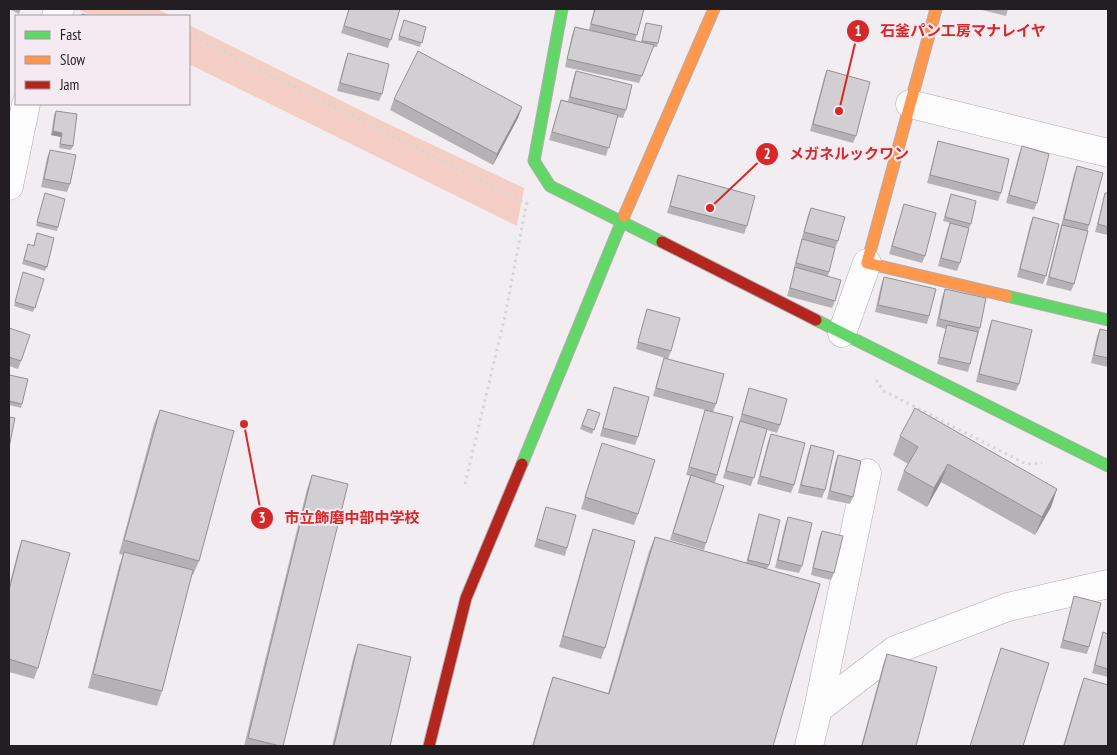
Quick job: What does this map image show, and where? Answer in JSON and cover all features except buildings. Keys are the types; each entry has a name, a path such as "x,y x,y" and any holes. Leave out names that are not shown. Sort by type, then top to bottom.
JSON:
{"street":[{"path":"562,9 534,161 550,186 1108,466"},
{"path":"429,746 466,598 621,222 714,9"},
{"path":"842,333 866,263 936,9"},
{"path":"910,104 1108,152"},
{"path":"10,169 26,105"},
{"path":"866,263 1108,320"},
{"path":"809,746 867,473"},
{"path":"818,709 895,650 1008,607 1108,584"}],"path":[{"path":"139,9 152,15"},
{"path":"190,34 535,207"},
{"path":"465,484 506,316 534,161"}],"shaded area":[{"path":"77,9 157,9 170,15 90,15"},
{"path":"190,25 382,121 524,188 517,226 190,64"}],"traffic: fast":[{"path":"562,9 534,161 550,186 662,242"},
{"path":"522,464 624,216"},
{"path":"1007,296 1108,320"},
{"path":"816,320 1108,466"}],"traffic: slow":[{"path":"624,216 714,9"},
{"path":"936,9 867,263 1007,296"}],"traffic: jam":[{"path":"662,242 816,320"},
{"path":"429,746 466,598 522,464"}],"place":[{"name":"石釜パン工房マナレイヤ","path":"839,111"},
{"name":"メガネルックワン","path":"710,208"},
{"name":"市立飾磨中部中学校","path":"244,424"}]}
